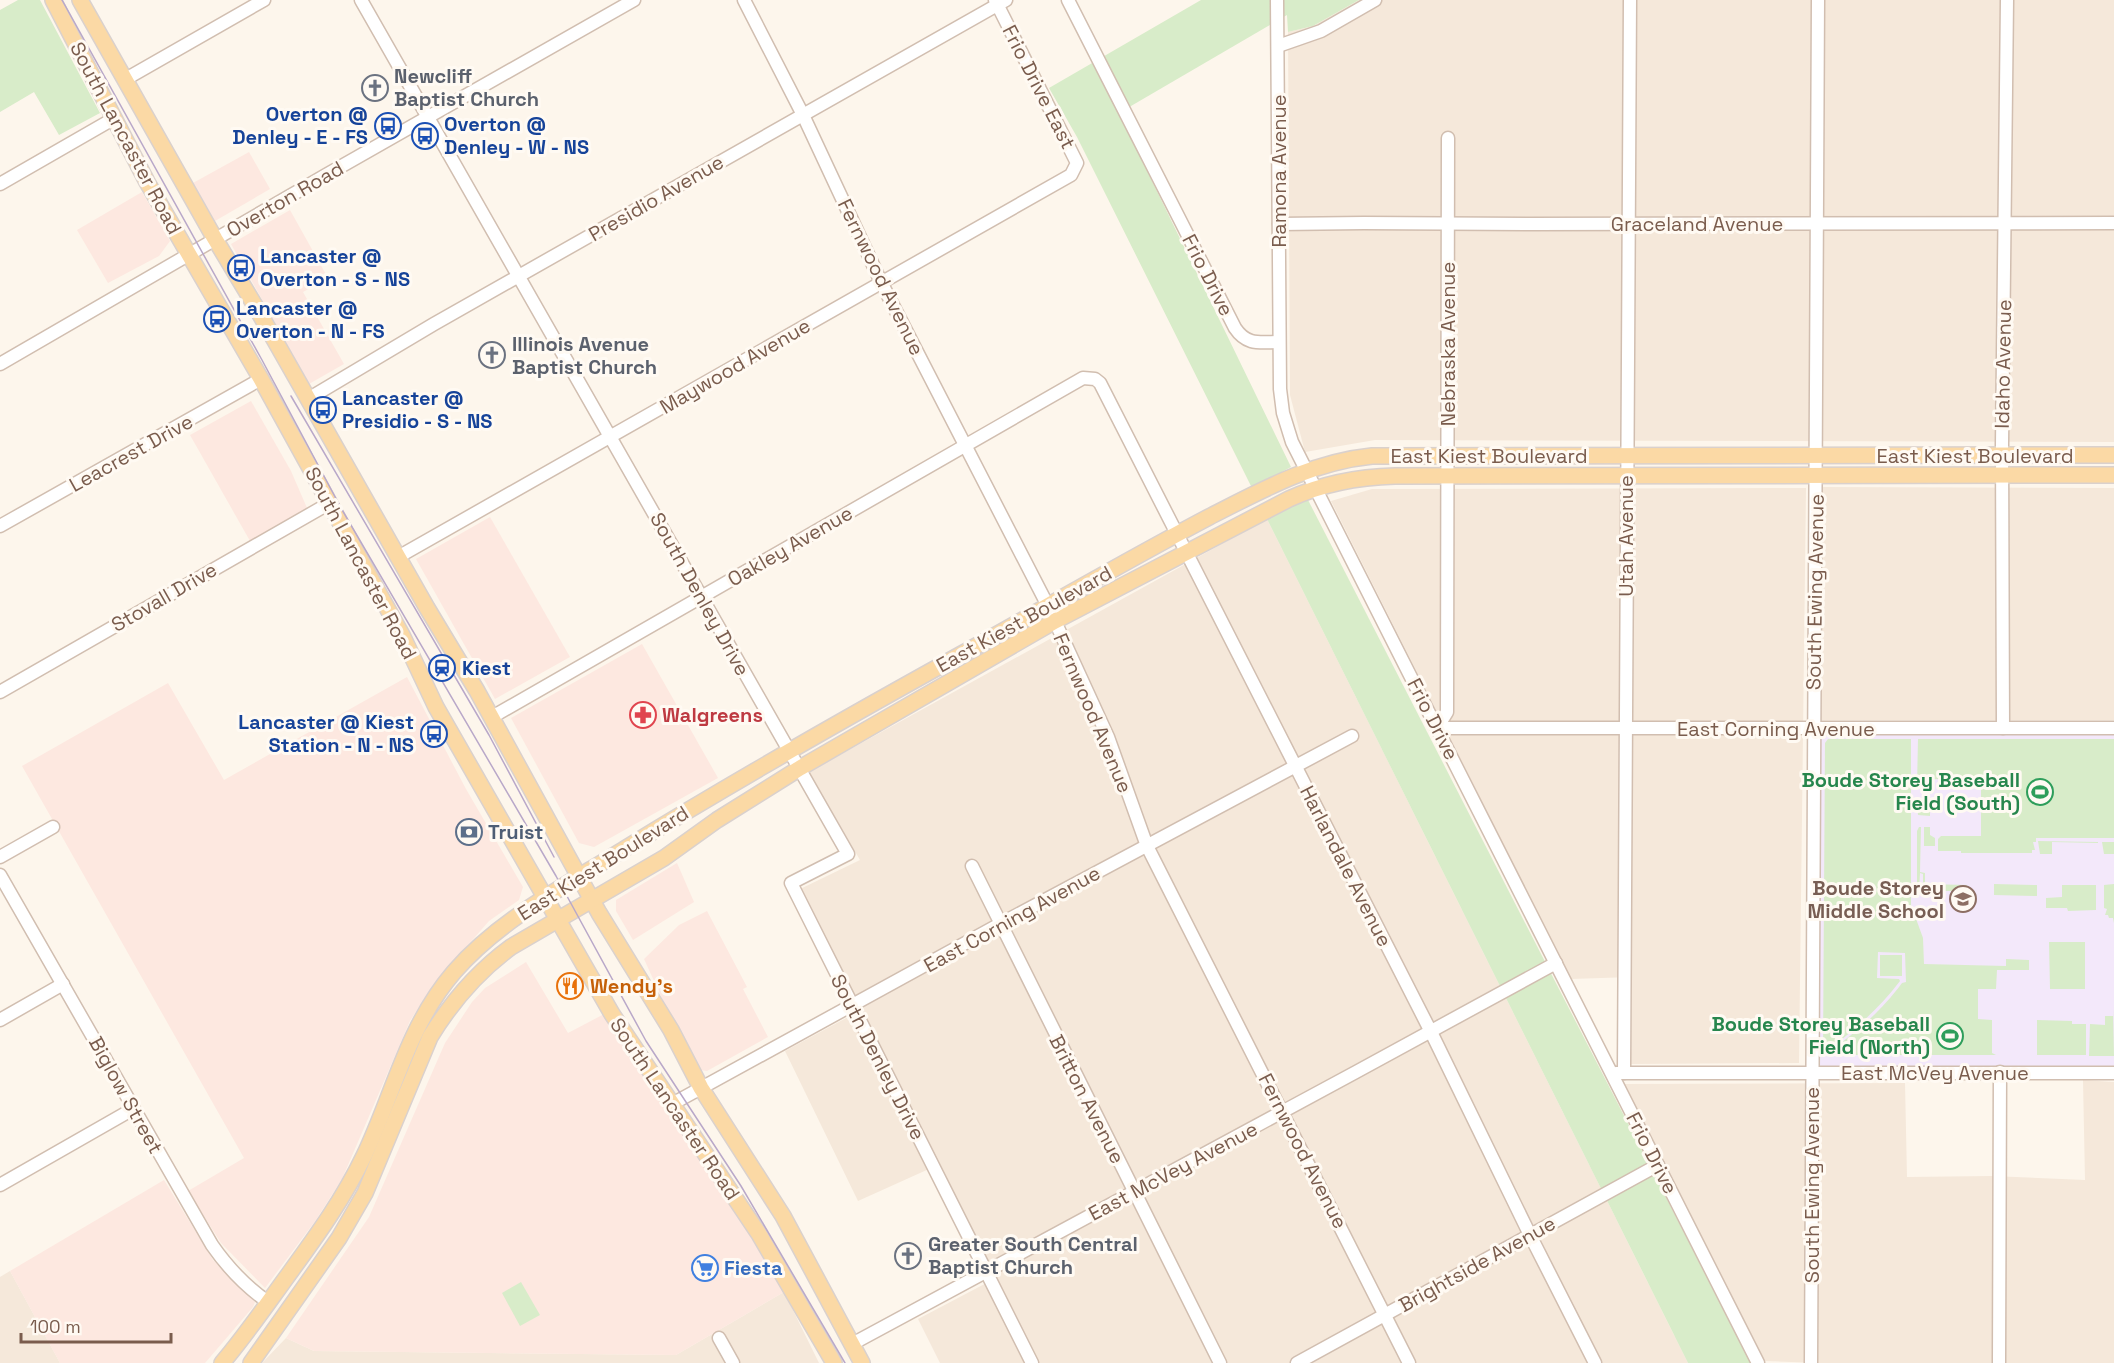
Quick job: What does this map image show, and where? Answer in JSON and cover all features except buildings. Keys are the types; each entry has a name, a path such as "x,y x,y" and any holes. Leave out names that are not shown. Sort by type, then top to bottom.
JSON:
{"main road":[{"name":"South Lancaster Road","path":"53,0 113,119 261,379 402,635 436,707 558,920 612,1014 759,1234 834,1363"},
{"name":"South Lancaster Road","path":"80,0 215,239 492,717 593,900 671,1030 701,1088 783,1216 862,1363"},
{"name":"East Kiest Boulevard","path":"222,1363 324,1227 348,1187 366,1152 411,1037 425,1013 453,974 494,933 704,800 789,751 1178,533 1274,484 1306,471 1363,457 2114,455"},
{"name":"East Kiest Boulevard","path":"251,1363 339,1238 365,1193 430,1037 458,995 494,960 511,947 671,854 717,820 800,768 1055,621 1289,499 1316,488 1363,477 2114,476"},
{"path":"268,1302 285,1315"}],"street":[{"path":"124,80 264,0"},
{"name":"South Denley Drive","path":"361,0 848,854 791,883 1032,1363"},
{"name":"Overton Road","path":"0,364 634,0"},
{"name":"Fernwood Avenue","path":"744,0 803,115 881,282 1048,606 1108,737 1147,846 1409,1363"},
{"name":"Frio Drive","path":"1068,0 1234,328 1247,341 1279,342 1283,413 1292,442 1556,963 1618,1073 1658,1165 1758,1363"},
{"name":"Ramona Avenue","path":"1277,0 1279,342"},
{"path":"1278,46 1321,31 1375,0"},
{"name":"Utah Avenue","path":"1618,1073 1626,729 1630,0"},
{"name":"South Ewing Avenue","path":"1811,1363 1818,0"},
{"name":"Idaho Avenue","path":"2003,728 2002,455 2007,0"},
{"name":"Presidio Avenue","path":"308,399 434,324 999,2"},
{"name":"Frio Drive East","path":"999,2 1077,163 1071,174"},
{"path":"0,184 113,119"},
{"name":"Nebraska Avenue","path":"1437,728 1447,711 1448,138"},
{"name":"Maywood Avenue","path":"398,557 1071,174"},
{"name":"Graceland Avenue","path":"1279,225 2114,223"},
{"name":"Oakley Avenue","path":"492,717 1083,378 1089,377"},
{"name":"Harlandale Avenue","path":"1089,377 1095,378 1100,383 1178,533 1431,1032 1595,1363"},
{"name":"Leacrest Drive","path":"0,526 261,379"},
{"name":"Stovall Drive","path":"0,692 328,504"},
{"name":"East Corning Avenue","path":"1437,728 2114,728"},
{"name":"East Corning Avenue","path":"672,1104 1000,924 1352,736"},
{"path":"0,857 54,827"},
{"name":"Britton Avenue","path":"972,866 1220,1363"},
{"name":"Biglow Street","path":"0,875 212,1245 241,1281 268,1302"},
{"name":"East McVey Avenue","path":"852,1344 1556,963"},
{"path":"0,1020 63,984"},
{"path":"1999,1363 2000,1072"},
{"name":"East McVey Avenue","path":"1618,1073 2114,1073"},
{"path":"0,1185 134,1108"},
{"name":"Brightside Avenue","path":"1297,1363 1658,1165"},
{"path":"718,1338 733,1363"}],"shaded area":[{"path":"1359,0 2114,0 2114,442 1375,440 1305,452 1290,395 1288,32 1313,26"},
{"path":"249,152 270,189 215,221 193,183"},
{"path":"142,192 170,241 159,256 108,283 77,230"},
{"path":"290,210 328,278 303,292 344,364 309,384 231,244"},
{"path":"251,401 291,471 307,508 250,541 190,435"},
{"path":"1823,487 2114,488 2114,720 1821,720"},
{"path":"1806,488 1799,1063 1631,1064 1632,977 1571,979 1331,501 1372,489"},
{"path":"490,517 570,657 495,699 416,559"},
{"path":"1267,519 1688,1363 940,1363 918,1319 996,1278 940,1164 858,1201 785,1051 861,1010 796,891 860,860 809,772"},
{"path":"642,644 718,778 594,847 579,843 511,718"},
{"path":"407,677 466,789 523,887 519,900 489,921 433,985 410,1021 342,1179 316,1220 265,1288 221,1243 188,1191 244,1158 22,766 168,683 224,780"},
{"name":"Boude Storey Middle School","path":"1813,729 2114,729 2114,1073 1812,1073"},
{"path":"677,863 694,902 633,940 616,911 616,900"},
{"path":"707,911 747,987 743,989 768,1037 707,1071 700,1070 675,1027 644,959 679,925"},
{"path":"526,962 568,1033 608,1012 709,1168 784,1292 676,1355 314,1351 286,1338 369,1217 445,1043 472,1002 485,988"},
{"path":"2083,1080 2114,1082 2114,1363 1764,1361 1624,1084 1905,1083 1907,1177 1991,1176 2085,1180"},
{"path":"164,1180 213,1260 255,1302 253,1307 205,1363 60,1363 10,1271"},
{"path":"10,1271 60,1363 0,1363 0,1277"},
{"path":"784,1292 819,1363 262,1363 286,1338 314,1351 676,1355"}],"green space":[{"path":"18,0 40,0 100,113 59,135 34,92 0,112 0,10"},
{"path":"1201,0 1359,0 1313,26 1288,32 1287,15 1119,113 1291,467 1252,488 1077,137 1049,88"},
{"path":"1307,498 1751,1363 1688,1363 1267,519"},
{"path":"1828,739 1911,739 1911,905 1923,938 1924,964 2006,966 2006,959 2029,960 2029,970 1997,970 1996,989 1978,989 1978,1019 1992,1020 1992,1053 1996,1055 1825,1055 1867,1022 1902,983 1906,982 1905,953 1878,952 1877,978 1899,979 1900,981 1864,1020 1823,1054 1825,743"},
{"path":"1918,739 2114,739 2114,838 2036,838 2036,842 2033,842 2035,850 2032,850 2032,853 1938,851 1938,839 1941,836 1981,836 1981,780 1929,779 1929,790 1919,788 1917,786"},
{"path":"1921,800 1930,800 1930,816 1918,815 1917,804"},
{"path":"1921,827 1920,872 1925,873 1925,884 1967,885 1966,888 1957,891 1923,891 1923,874 1920,873 1919,890 1917,888 1917,831"},
{"path":"1924,827 1930,827 1930,835 1935,838 1935,846 1924,846"},
{"path":"2038,841 2098,843 2052,842 2052,854 2040,854"},
{"path":"2102,842 2114,842 2114,854 2104,854"},
{"path":"1994,884 2037,885 2037,896 1994,895"},
{"path":"2114,884 2114,923 2113,918 2105,915 2107,909 2104,908 2104,885"},
{"path":"2062,885 2096,885 2096,910 2068,911 2067,908 2046,908 2046,898 2062,897"},
{"path":"2049,942 2085,942 2085,989 2050,989"},
{"path":"1880,955 1902,955 1902,976 1880,976"},
{"path":"2113,1009 2114,1056 2089,1056 2090,1024 2105,1025 2105,1016 2113,1016"},
{"path":"2037,1020 2072,1021 2072,1024 2086,1024 2086,1055 2037,1055"},
{"path":"521,1282 540,1315 520,1326 502,1293"}],"tram line":[{"path":"62,0 262,360 341,508 556,876 646,1041 741,1186 845,1363"},
{"path":"291,396 489,735 554,857"}],"place":[{"name":"Newcliff Baptist Church","path":"375,88"},
{"name":"Overton @ Denley - E - FS","path":"388,126"},
{"name":"Overton @ Denley - W - NS","path":"425,136"},
{"name":"Lancaster @ Overton - S - NS","path":"241,268"},
{"name":"Lancaster @ Overton - N - FS","path":"217,319"},
{"name":"Illinois Avenue Baptist Church","path":"492,355"},
{"name":"Lancaster @ Presidio - S - NS","path":"323,410"},
{"name":"Kiest","path":"442,668"},
{"name":"Walgreens","path":"643,715"},
{"name":"Lancaster @ Kiest Station - N - NS","path":"434,734"},
{"name":"Boude Storey Baseball Field (South)","path":"2040,792"},
{"name":"Truist","path":"469,832"},
{"name":"Boude Storey Middle School","path":"1963,899"},
{"name":"Wendy's","path":"570,986"},
{"name":"Boude Storey Baseball Field (North)","path":"1950,1036"},
{"name":"Greater South Central Baptist Church","path":"908,1256"},
{"name":"Fiesta","path":"705,1268"}]}
